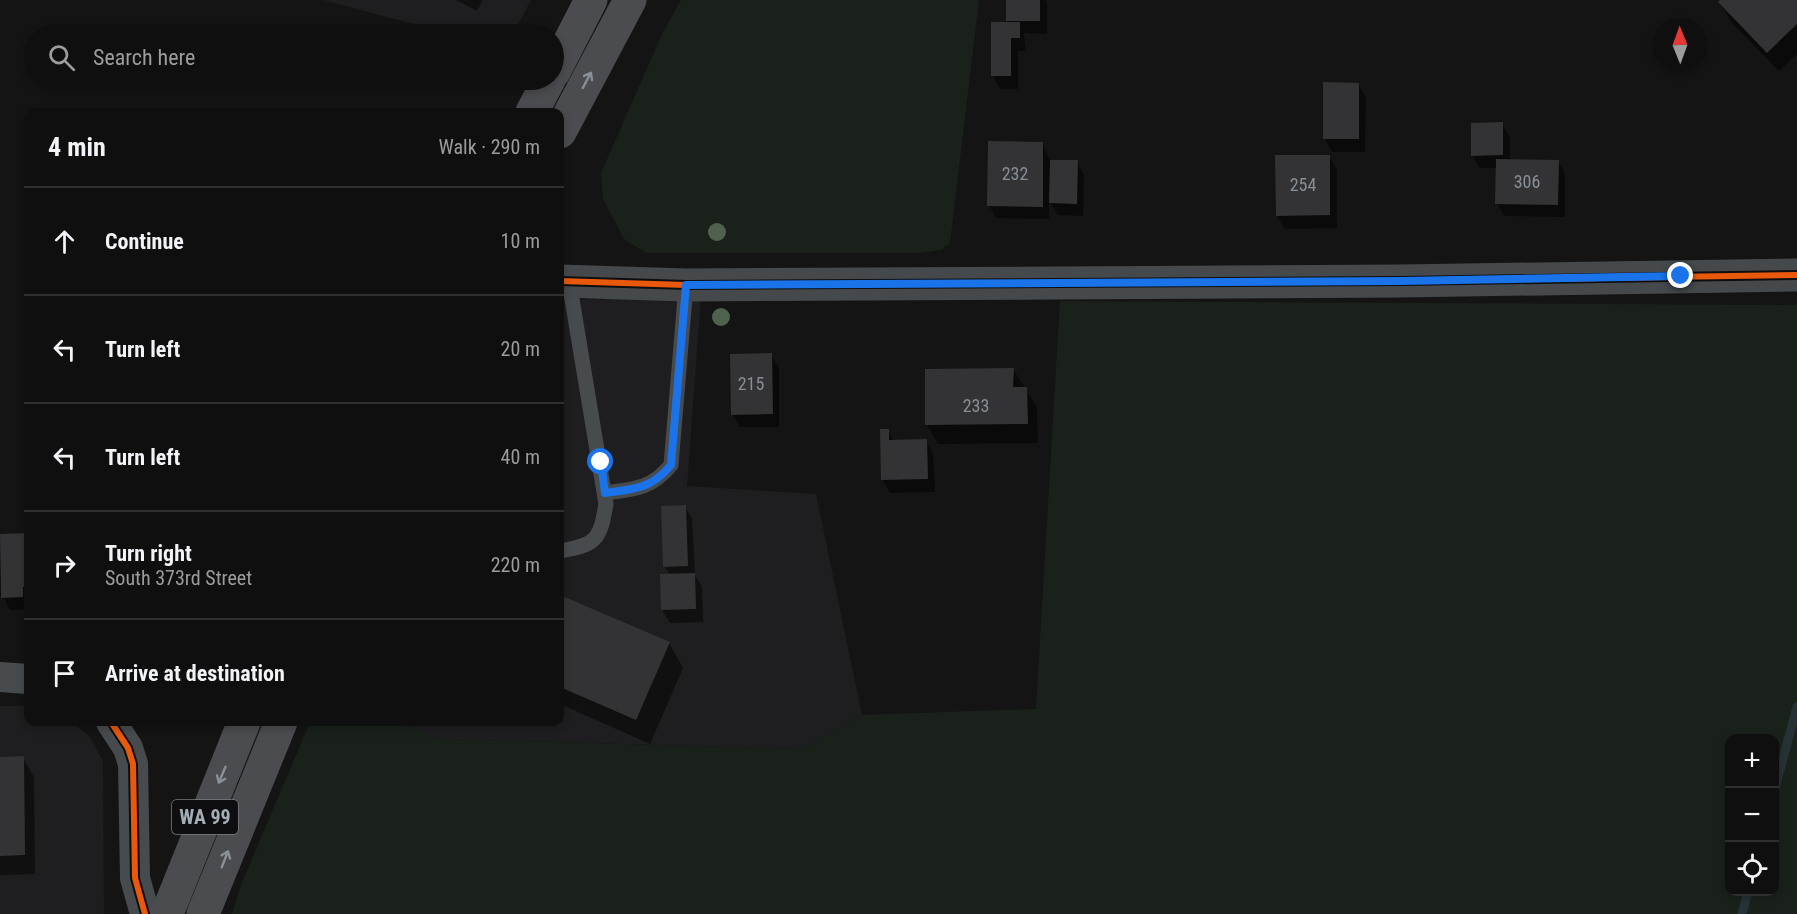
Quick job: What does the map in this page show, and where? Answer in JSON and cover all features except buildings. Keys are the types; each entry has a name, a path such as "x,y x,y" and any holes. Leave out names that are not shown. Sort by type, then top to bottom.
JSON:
{"main road":[{"path":"564,124 630,0"},
{"path":"564,52 590,1"},
{"path":"534,108 544,90"},
{"name":"WA 99","path":"167,914 242,726"},
{"name":"WA 99","path":"203,914 279,726"}],"street":[{"path":"564,281 686,285 1401,281 1797,274"},
{"path":"0,677 24,679"},
{"path":"114,726 128,747 133,764 135,878 145,914"}],"lane":[{"path":"564,281 606,504 601,531 585,547 564,550"},
{"path":"605,493 641,488 658,480 671,465 686,285"}],"shaded area":[{"path":"323,0 531,0 518,24 413,24"},
{"path":"681,0 979,0 950,243 941,250 918,253 646,253 624,239 603,199 601,173 662,34"},
{"path":"701,297 687,486 816,494 862,715 802,749 441,739 407,726 564,726 564,300"},
{"path":"1060,301 1797,305 1797,914 232,914 241,885 308,726 407,726 441,739 802,749 862,715 1036,709"},
{"path":"0,706 24,706 24,726 77,726 89,736 103,761 104,914 0,914"}],"waterway":[{"path":"1775,788 1797,707"},
{"path":"1742,914 1747,896"}],"cycle path":[{"path":"564,281 686,285 1401,281 1797,275"},
{"path":"114,726 128,748 133,764 135,878 145,914"}],"route":[{"path":"601,462 605,493 641,488 658,480 671,465 686,285 1401,281 1681,276"}]}
